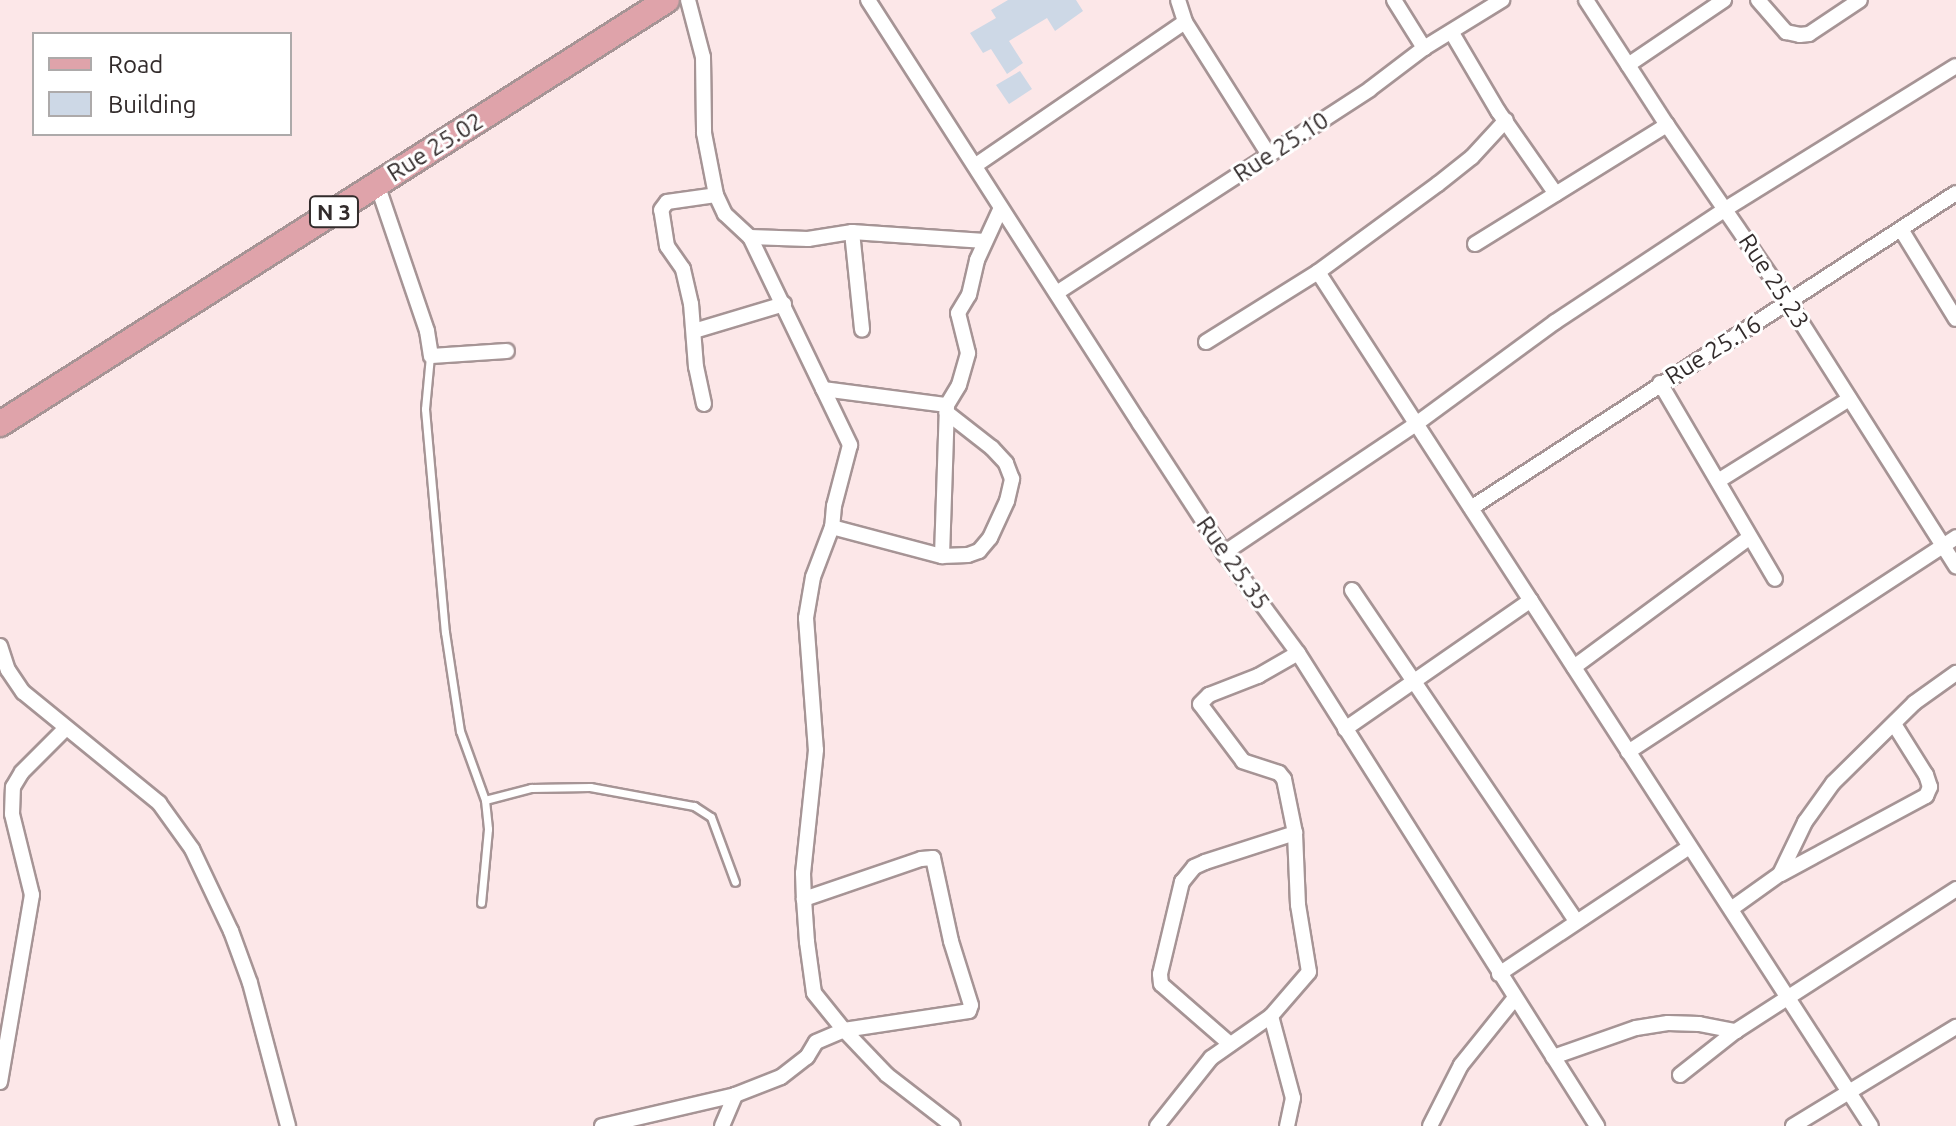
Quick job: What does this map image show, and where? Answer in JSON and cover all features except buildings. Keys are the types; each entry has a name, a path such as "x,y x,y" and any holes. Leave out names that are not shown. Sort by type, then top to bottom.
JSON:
{"main road":[{"name":"Rue 25.02","path":"0,424 667,0"}],"street":[{"path":"688,0 703,57 704,133 716,195 725,214 750,237 850,445 834,506 832,527 813,577 806,618 816,750 804,843 804,899 814,993 887,1075 953,1126"},
{"name":"Rue 25.35","path":"868,0 976,165 1000,210 1058,292 1224,553 1298,653 1597,1126"},
{"path":"1178,0 1185,22 1269,155"},
{"path":"1394,0 1424,48"},
{"name":"Rue 25.10","path":"1058,292 1370,89 1424,48 1502,0"},
{"name":"Rue 25.23","path":"1586,0 1667,125 1727,208 1849,399 1949,541 1956,566"},
{"path":"1628,65 1724,0"},
{"path":"1758,0 1786,32 1800,35 1809,34 1860,0"},
{"path":"976,165 1185,22"},
{"path":"1452,33 1556,194"},
{"path":"1224,553 1416,424 1555,322 1727,208 1956,66"},
{"path":"1206,342 1318,272 1438,184 1472,157 1506,120"},
{"path":"1475,244 1667,125"},
{"path":"377,184 427,331 431,356 507,351"},
{"name":"Rue 25.16","path":"1471,508 1660,383 1902,231 1956,193"},
{"path":"704,404 683,269 667,246 661,210 667,202 716,195"},
{"path":"942,556 947,409 959,385 968,353 958,313 969,295 985,241 1000,210"},
{"path":"1902,231 1956,319"},
{"path":"750,237 808,239 852,232 985,241"},
{"path":"852,232 862,329"},
{"path":"1318,272 1688,848 1871,1126"},
{"path":"694,331 784,304"},
{"path":"1660,383 1775,579"},
{"path":"823,389 947,409 1006,463 1012,479 1007,501 990,538 979,551 968,555 942,556 832,527"},
{"path":"1718,481 1849,399"},
{"path":"1574,667 1749,538"},
{"path":"1628,752 1949,541"},
{"path":"1352,590 1412,684 1576,921"},
{"path":"1345,729 1531,600"},
{"path":"0,646 8,670 23,692 159,803 192,849 231,931 250,983 288,1126"},
{"path":"1157,1126 1196,1074 1230,1044 1271,1016 1306,977 1311,966 1298,905 1295,833 1284,779 1279,773 1243,761 1200,704 1209,695 1258,676 1298,653"},
{"path":"1780,874 1805,822 1833,783 1914,703 1956,673"},
{"path":"1731,909 1780,874 1926,796 1930,787 1926,775 1894,724"},
{"path":"0,1082 32,895 12,814 13,787 22,772 66,728"},
{"path":"1230,1044 1161,984 1160,974 1182,882 1194,867 1205,862 1295,833"},
{"path":"1499,974 1688,848"},
{"path":"602,1126 735,1095 781,1077 807,1057 816,1042 844,1030 969,1011 971,1005 951,941 935,860 921,859 804,899"},
{"path":"1680,1075 1736,1031 1956,889"},
{"path":"1430,1126 1461,1065 1514,999"},
{"path":"1271,1016 1293,1098 1287,1126"},
{"path":"1553,1057 1636,1028 1668,1023 1699,1024 1736,1031"},
{"path":"1793,1126 1950,1031 1956,1047"},
{"path":"722,1126 735,1095"}],"lane":[{"path":"431,356 425,409 450,674 460,731 485,800 488,829 481,903"},
{"path":"485,800 531,788 590,787 694,806 711,817 735,882"}]}
